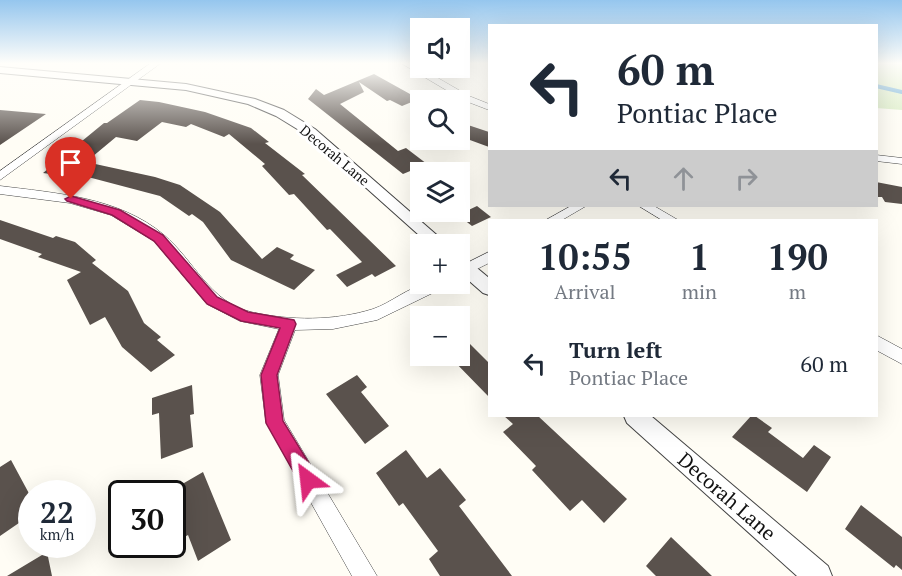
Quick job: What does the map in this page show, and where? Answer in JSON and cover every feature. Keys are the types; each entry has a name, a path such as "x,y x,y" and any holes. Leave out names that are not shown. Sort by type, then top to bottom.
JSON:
{"street":[{"path":"0,176 119,90"},
{"name":"Decorah Lane","path":"199,90 218,92 251,101 280,113 311,132 428,234"},
{"path":"452,90 488,107"},
{"path":"878,158 902,160"},
{"path":"0,190 71,199 116,212 159,238 212,300 246,317 289,324 333,323 377,314 418,294"},
{"path":"555,219 578,207"},
{"path":"647,207 669,219"},
{"path":"470,265 488,257"},
{"path":"470,274 488,287"},
{"path":"289,324 269,375 275,423 364,576"},
{"path":"878,343 902,357"},
{"name":"Decorah Lane","path":"636,417 818,576"}],"green space":[{"path":"878,90 902,90 902,110 878,108"}],"building":[{"path":"317,90 324,95 336,90 363,90 364,92 340,104 398,151 406,148 424,162 410,162 410,171 403,174 308,99"},
{"path":"371,90 403,90 410,94 410,103 402,106 390,100 387,101"},
{"path":"140,100 205,112 251,128 269,142 265,143 305,174 302,175 396,266 375,277 372,274 347,287 336,275 362,262 330,229 327,230 294,194 289,195 262,166 265,164 229,134 224,137 191,124 186,127 162,122 137,141 116,137 86,162 155,177 180,185 220,212 262,259 277,247 294,255 290,259 315,270 294,290 231,260 203,222 192,214 189,216 160,196 69,172 65,176 43,173 104,123"},
{"path":"0,110 46,114 0,145"},
{"path":"470,126 488,132 488,147 470,140"},
{"path":"878,182 902,187 902,204 885,202 882,197 878,197"},
{"path":"477,206 491,217 472,226 467,222 470,222 470,209"},
{"path":"0,220 53,238 56,236 75,242 96,260 92,263 128,291 144,323 161,337 157,340 175,355 151,372 122,347 105,317 90,325 67,280 81,272 38,257 42,254 0,239"},
{"path":"470,344 488,362 488,396 459,366 470,366"},
{"path":"357,375 367,387 361,392 389,426 365,444 326,394"},
{"path":"192,385 194,414 190,415 193,447 161,459 159,413 152,415 152,398"},
{"path":"505,417 539,417 627,499 604,523 582,500 570,511 532,470 536,466 503,432 513,424"},
{"path":"750,417 756,417 772,428 768,432 803,458 814,445 831,457 807,492 732,437"},
{"path":"406,450 427,478 440,468 466,500 459,506 512,576 440,576 429,559 438,551 403,503 399,506 376,473"},
{"path":"11,460 22,480 18,480 18,524 0,536 0,467"},
{"path":"203,472 231,540 198,561 188,535 186,536 186,482"},
{"path":"861,505 902,537 902,570 896,565 894,568 845,529"},
{"path":"671,537 712,576 656,576 646,566"},
{"path":"37,558 48,558 52,576 7,576"}],"waterway":[{"path":"893,90 902,92"}],"route":[{"path":"71,199 116,212 159,238 212,300 246,317 289,324 269,375 275,423 308,480"}]}
